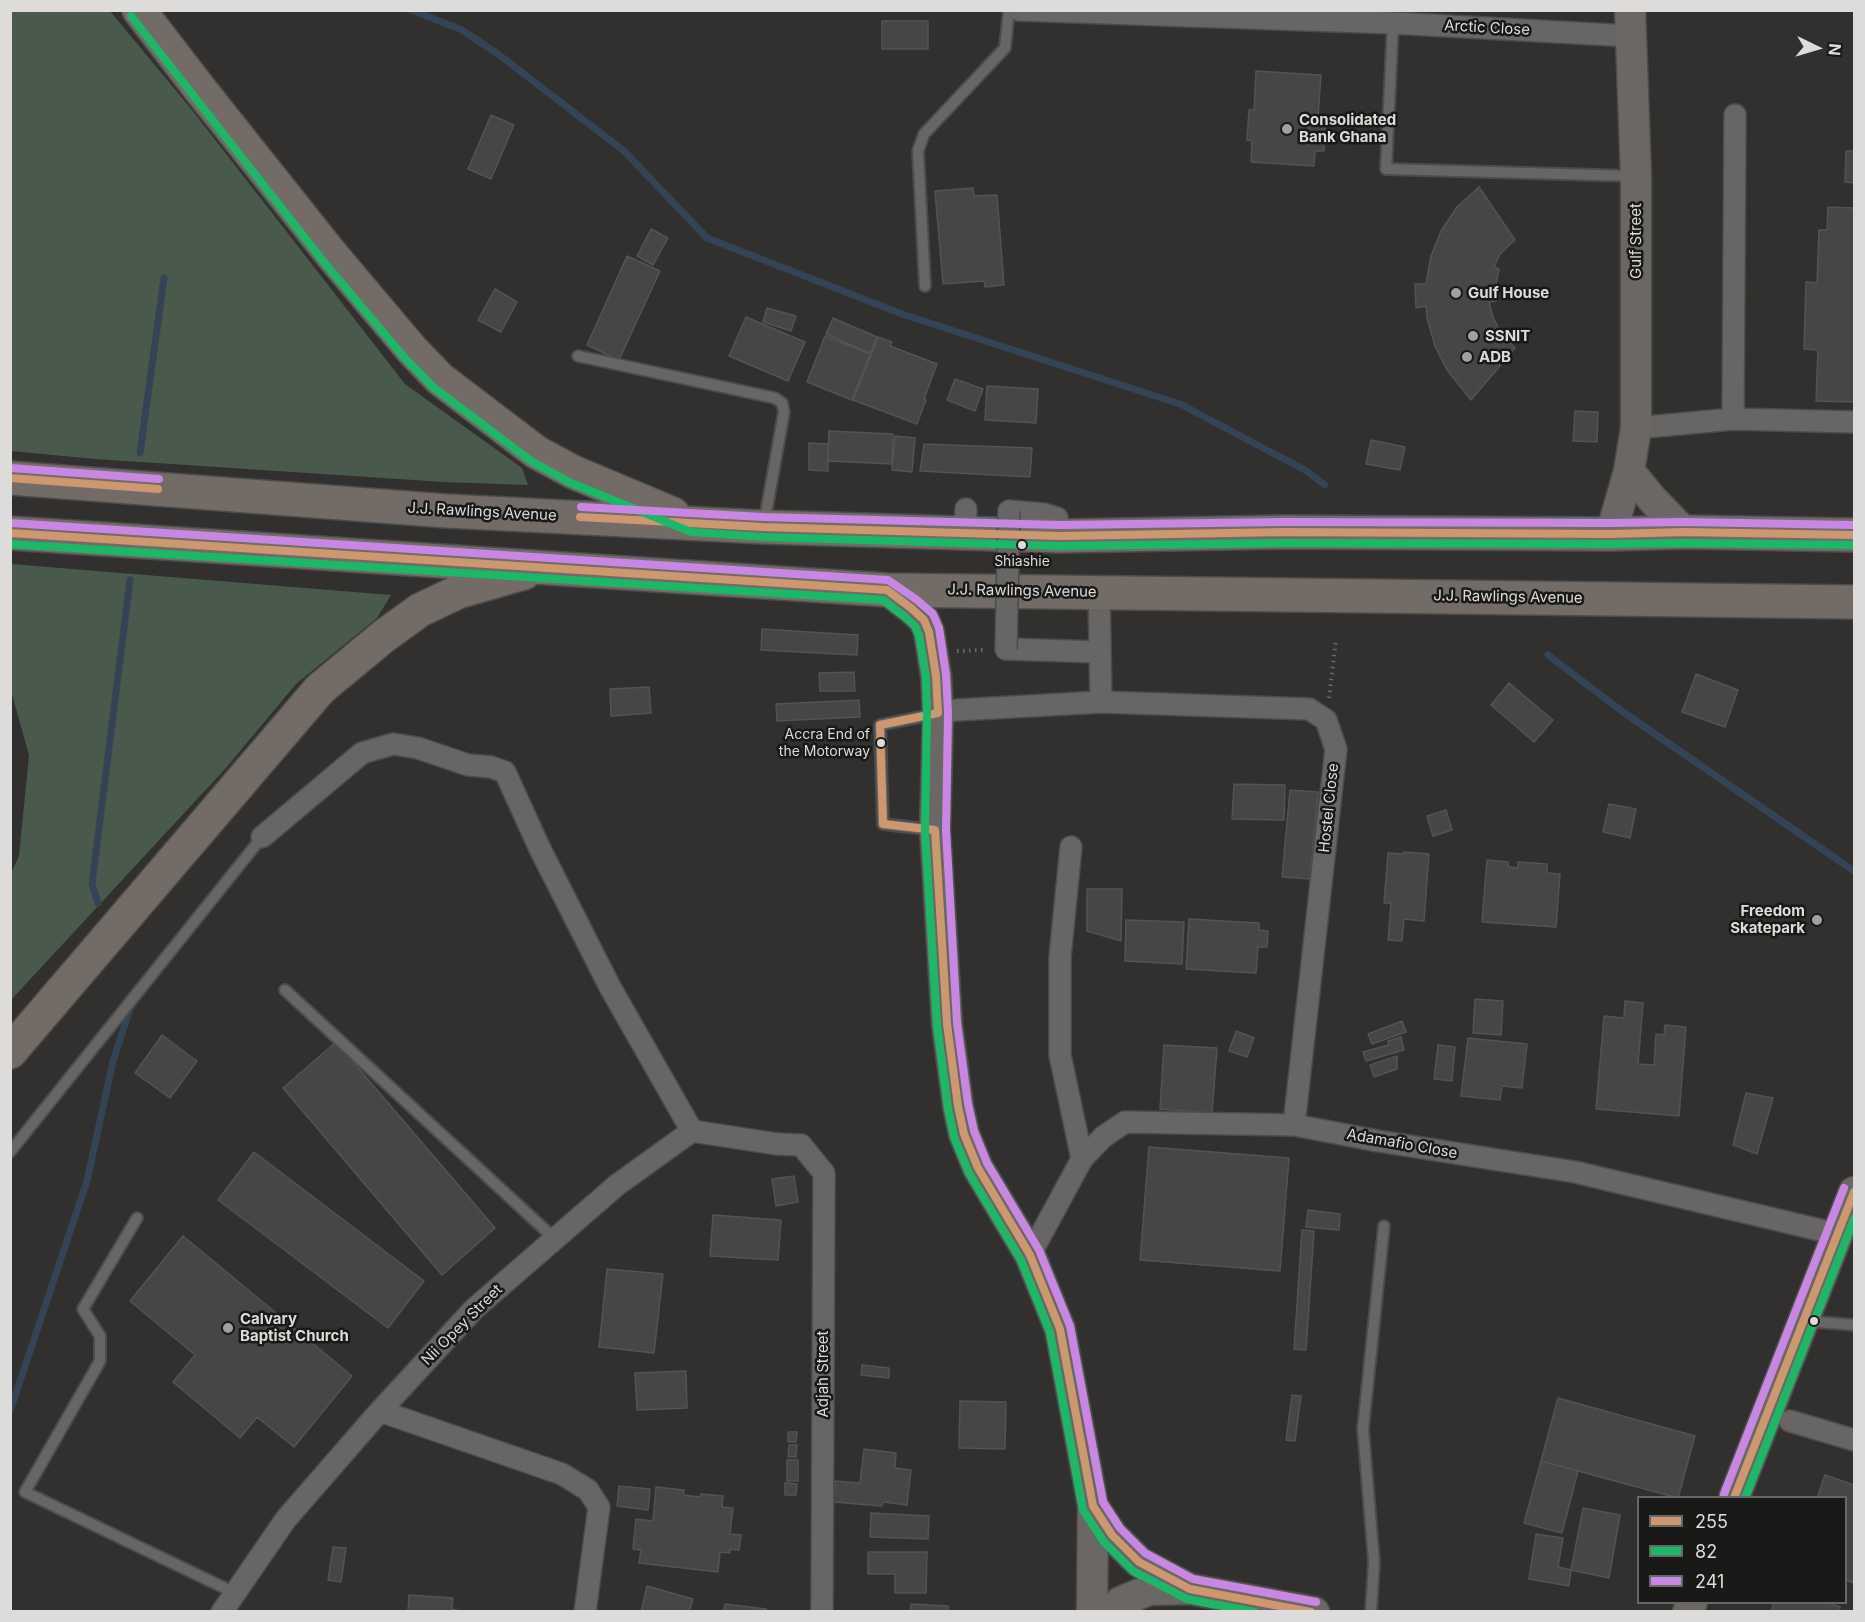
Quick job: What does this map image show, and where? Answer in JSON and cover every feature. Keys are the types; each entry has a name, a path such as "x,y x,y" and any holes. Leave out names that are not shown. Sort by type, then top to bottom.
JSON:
{"highway":[{"path":"139,10 331,254 412,350 440,379 536,452 573,472 694,522"},
{"name":"J.J. Rawlings Avenue","path":"10,478 447,511 763,527 965,521 1060,536 1284,532 1611,534 1684,532 1854,535"},
{"name":"J.J. Rawlings Avenue","path":"10,533 887,590 1854,602"},
{"path":"10,1052 320,689 384,636 420,610 458,592 543,567"}],"street":[{"name":"Arctic Close","path":"1019,10 1393,23 1630,23"},
{"name":"Gulf Street","path":"1611,534 1622,501 1636,428 1636,177 1630,23"},
{"path":"1733,419 1735,114"},
{"path":"1636,428 1733,419 1854,422"},
{"path":"1629,471 1684,532"},
{"path":"1060,536 1058,518 1044,514 1009,511 1006,649 1100,652"},
{"path":"887,590 924,620 929,632 936,676 938,713 935,830 947,1024 960,1115 964,1134 978,1168 1030,1255 1060,1329 1093,1506 1092,1611"},
{"path":"1099,592 1101,702"},
{"path":"938,713 1101,702 1309,709 1326,720"},
{"name":"Hostel Close","path":"1294,1125 1336,749 1326,720"},
{"path":"262,837 362,753 393,744 418,748 468,765 491,767 505,772 540,849 610,987 692,1131"},
{"path":"1071,847 1060,957 1060,1055 1082,1159"},
{"name":"Adamafio Close","path":"1030,1255 1082,1159 1103,1137 1125,1122 1294,1125 1378,1141 1575,1172 1837,1234"},
{"name":"Adjah Street","path":"692,1131 777,1144 801,1145 824,1173 822,1611"},
{"name":"Nii Opey Street","path":"222,1611 286,1519 380,1411 474,1309 617,1185 692,1131"},
{"path":"1734,1496 1854,1192"},
{"path":"380,1411 562,1474 588,1490 599,1507 585,1611"},
{"path":"1790,1421 1854,1440"},
{"path":"1093,1506 1112,1535 1139,1562 1190,1589"},
{"path":"1113,1611 1120,1602 1149,1590 1190,1589 1314,1611"}],"lane":[{"path":"925,286 918,152 924,134 1005,48 1009,10"},
{"path":"1393,23 1386,169 1636,177"},
{"path":"578,356 775,398 782,403 784,412 763,527"},
{"path":"935,830 883,824 880,725 938,713"},
{"path":"10,1152 262,837"},
{"path":"285,990 555,1239"},
{"path":"137,1218 83,1309 100,1336 100,1361 25,1492 235,1593"},
{"path":"1371,1611 1374,1562 1363,1430 1384,1226"},
{"path":"1803,1320 1854,1325"}],"path":[{"path":"1326,720 1336,640"},
{"path":"955,660 956,651 1006,649"}],"green space":[{"path":"10,11 110,11 192,110 405,384 522,468 528,485 444,482 95,459 11,451"},
{"path":"11,564 391,595 377,618 296,684 225,769 11,1000 11,873 19,856 29,755 11,691"}],"building":[{"path":"882,21 928,21 928,49 882,49"},
{"name":"Consolidated Bank Ghana","path":"1256,71 1321,75 1318,118 1326,119 1324,151 1315,151 1314,166 1251,162 1252,141 1247,140 1249,110 1254,110"},
{"path":"491,115 514,125 491,179 468,169"},
{"path":"1846,151 1854,151 1854,183 1845,182"},
{"name":"Gulf House","path":"1479,187 1515,240 1500,254 1494,267 1499,269 1496,301 1489,302 1501,333 1515,348 1471,400 1447,370 1435,346 1426,306 1416,308 1415,284 1426,284 1431,256 1441,231 1457,207"},
{"path":"973,188 974,196 997,195 1004,285 985,287 984,281 943,284 935,191"},
{"path":"1828,207 1854,208 1854,402 1816,401 1818,350 1804,349 1806,282 1817,283 1819,230 1827,230"},
{"path":"651,229 668,238 653,265 637,256"},
{"path":"627,256 660,271 619,360 587,345"},
{"path":"495,289 517,302 501,332 478,320"},
{"path":"767,308 796,316 791,331 763,322"},
{"path":"746,317 805,342 788,381 729,356"},
{"path":"833,318 877,337 870,353 826,334"},
{"path":"825,336 870,354 852,400 807,382"},
{"path":"878,337 892,342 890,346 937,364 917,424 853,400"},
{"path":"955,379 983,389 975,411 947,400"},
{"path":"987,386 1038,389 1036,423 985,420"},
{"path":"1575,411 1598,412 1597,442 1573,441"},
{"path":"829,431 893,434 892,464 828,461"},
{"path":"895,436 915,438 912,472 892,470"},
{"path":"1371,440 1405,447 1400,470 1366,464"},
{"path":"809,443 828,444 828,471 809,470"},
{"path":"924,444 1032,448 1030,477 920,471"},
{"path":"762,629 858,635 857,655 761,650"},
{"path":"854,672 855,691 820,691 819,673"},
{"path":"1696,674 1738,690 1725,727 1682,712"},
{"path":"1509,683 1553,720 1534,742 1491,705"},
{"path":"649,687 651,713 611,716 610,689"},
{"path":"859,700 860,717 777,721 776,704"},
{"path":"1234,784 1285,785 1284,820 1232,819"},
{"path":"1290,790 1318,792 1310,879 1282,877"},
{"path":"1609,804 1636,809 1630,838 1603,832"},
{"path":"1446,810 1452,830 1433,836 1427,816"},
{"path":"1404,852 1429,854 1424,921 1404,919 1402,941 1388,940 1391,903 1384,903 1388,853 1403,854"},
{"path":"1487,860 1508,862 1508,867 1518,868 1518,862 1547,864 1547,873 1560,874 1556,927 1482,922"},
{"path":"1087,889 1122,889 1121,941 1087,931"},
{"path":"1189,919 1259,923 1259,930 1268,931 1267,947 1258,947 1256,973 1186,969"},
{"path":"1126,920 1184,922 1182,964 1125,961"},
{"path":"1475,999 1503,1001 1501,1035 1473,1033"},
{"path":"1625,1001 1643,1003 1638,1064 1654,1065 1656,1034 1664,1035 1665,1025 1686,1027 1679,1116 1596,1109 1604,1016 1624,1018"},
{"path":"1402,1021 1406,1032 1372,1044 1368,1034"},
{"path":"1236,1031 1254,1038 1247,1057 1229,1051"},
{"path":"162,1035 197,1061 170,1098 135,1073"},
{"path":"1401,1037 1404,1050 1366,1061 1363,1052 1389,1045 1388,1041"},
{"path":"1468,1038 1527,1044 1522,1088 1502,1086 1500,1100 1461,1096"},
{"path":"336,1042 495,1228 442,1275 283,1088"},
{"path":"1164,1045 1217,1048 1212,1113 1160,1109"},
{"path":"1438,1045 1455,1047 1452,1081 1434,1079"},
{"path":"1397,1056 1397,1069 1374,1077 1370,1065"},
{"path":"1746,1093 1773,1098 1757,1154 1733,1145"},
{"path":"1149,1147 1289,1158 1280,1271 1140,1260"},
{"path":"254,1152 424,1281 388,1328 218,1200"},
{"path":"794,1176 798,1202 776,1206 772,1179"},
{"path":"1308,1210 1340,1214 1339,1230 1306,1227"},
{"path":"713,1215 781,1220 778,1260 710,1256"},
{"path":"1302,1230 1314,1231 1306,1350 1294,1349"},
{"name":"Calvary Baptist Church","path":"183,1236 352,1376 294,1447 257,1417 240,1438 173,1382 195,1355 130,1301"},
{"path":"607,1269 663,1274 654,1353 599,1347"},
{"path":"862,1365 889,1368 889,1378 861,1375"},
{"path":"686,1371 687,1408 637,1410 635,1373"},
{"path":"1292,1395 1301,1396 1295,1441 1286,1440"},
{"path":"1558,1398 1695,1436 1679,1496 1671,1496 1541,1461"},
{"path":"960,1401 1006,1402 1005,1449 959,1448"},
{"path":"788,1432 797,1432 796,1442 788,1442"},
{"path":"789,1445 797,1445 796,1457 788,1457"},
{"path":"864,1449 896,1453 895,1468 911,1470 907,1505 883,1502 882,1506 833,1502 835,1481 860,1483"},
{"path":"787,1460 798,1460 798,1481 787,1481"},
{"path":"1541,1461 1578,1471 1562,1533 1524,1523"},
{"path":"1825,1475 1854,1485 1854,1583 1847,1580 1847,1496 1818,1496"},
{"path":"785,1483 797,1484 796,1495 785,1495"},
{"path":"619,1486 650,1489 648,1510 617,1506"},
{"path":"656,1487 684,1490 683,1495 723,1496 722,1507 733,1508 730,1534 741,1535 739,1550 730,1549 730,1553 720,1552 718,1572 639,1563 641,1550 633,1549 636,1519 653,1521"},
{"path":"1583,1508 1620,1515 1609,1578 1571,1570"},
{"path":"871,1513 929,1516 928,1539 870,1537"},
{"path":"1536,1534 1563,1538 1558,1567 1571,1570 1569,1586 1529,1579"},
{"path":"333,1547 346,1548 341,1582 328,1580"},
{"path":"868,1552 927,1552 926,1593 895,1593 895,1574 868,1574"},
{"path":"647,1586 693,1599 689,1612 641,1612"},
{"path":"409,1595 453,1598 452,1609 465,1612 408,1612"},
{"path":"725,1604 766,1609 766,1612 723,1612"},
{"path":"911,1604 948,1606 948,1612 910,1612"},
{"path":"1773,1604 1832,1604 1840,1607 1839,1612 1771,1612"}],"waterway":[{"path":"411,10 462,30 498,54 624,151 707,238 902,314 1180,404 1305,470 1325,485"},
{"path":"140,453 164,278"},
{"path":"98,903 92,884 130,580"},
{"path":"1548,655 1623,712 1854,871"},
{"path":"10,1411 87,1181 113,1061 129,1012"}],"transit line":[{"name":"82","path":"131,16 323,261 404,357 433,387 531,461 569,482 691,532 763,537 1060,546 1284,543 1854,545"},
{"name":"241","path":"11,468 159,479"},
{"name":"255","path":"10,478 158,489"},
{"name":"241","path":"581,507 763,517 1060,525 1284,522 1684,522 1854,525"},
{"name":"255","path":"580,517 763,527 1060,536 1284,532 1611,534 1684,532 1854,535"},
{"name":"241","path":"11,523 888,580 917,600 933,614 939,628 946,675 948,713 946,830 957,1023 968,1104 974,1131 987,1163 1039,1250 1070,1326 1103,1502 1120,1528 1145,1553 1193,1579 1316,1602"},
{"name":"255","path":"10,533 887,590 911,608 924,620 929,632 936,676 938,713 880,725 883,824 935,830 947,1024 964,1134 978,1168 1030,1255 1060,1329 1093,1506 1112,1535 1139,1562 1190,1589 1311,1612"},
{"name":"82","path":"10,544 883,600 904,616 915,626 919,635 926,677 925,831 937,1025 948,1108 954,1137 969,1173 1021,1260 1050,1332 1083,1510 1104,1542 1133,1571 1187,1599 1254,1612"},
{"name":"241","path":"1724,1494 1844,1188"},
{"name":"255","path":"1735,1496 1854,1192"},
{"name":"82","path":"1746,1496 1854,1219"}],"place":[{"name":"Consolidated Bank Ghana","path":"1287,129"},
{"name":"Gulf House","path":"1456,293"},
{"name":"SSNIT","path":"1473,336"},
{"name":"ADB","path":"1467,357"},
{"name":"Shiashie","path":"1022,545"},
{"name":"Accra End of the Motorway","path":"881,743"},
{"name":"Freedom Skatepark","path":"1817,920"},
{"name":"Calvary Baptist Church","path":"228,1328"}]}
